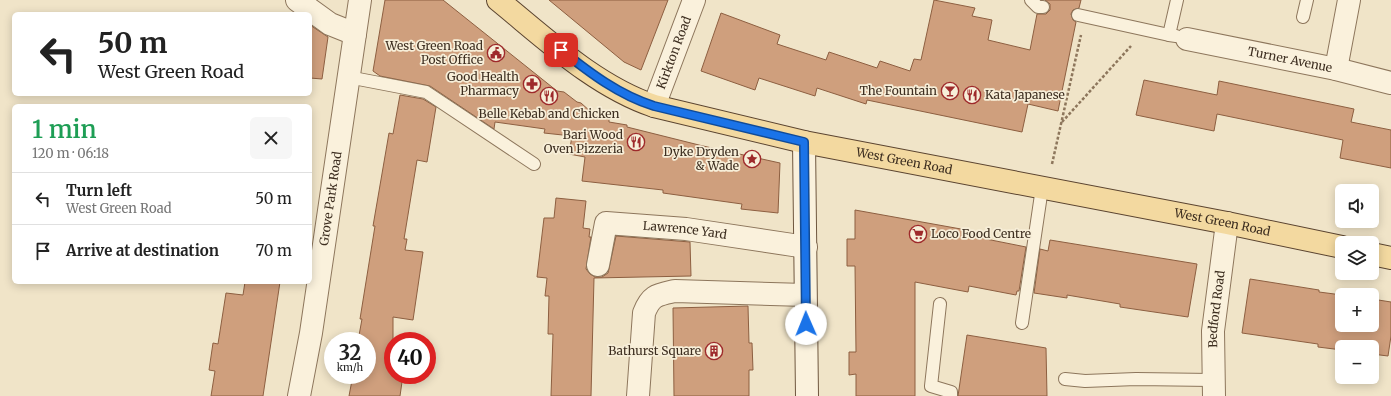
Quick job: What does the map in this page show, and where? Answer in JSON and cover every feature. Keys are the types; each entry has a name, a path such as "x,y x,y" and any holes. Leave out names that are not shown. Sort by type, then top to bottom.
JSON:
{"main road":[{"name":"West Green Road","path":"498,0 592,74 635,99 654,106 804,142 1226,223 1335,246"},
{"path":"1379,255 1391,258"}],"street":[{"path":"297,0 330,24 355,34"},
{"name":"Grove Park Road","path":"299,396 311,333 360,0"},
{"name":"Kirkton Road","path":"654,106 694,0"},
{"path":"1336,69 1349,0"},
{"name":"Turner Avenue","path":"1178,37 1336,69 1391,83"},
{"path":"804,142 807,396"},
{"name":"Lawrence Yard","path":"598,265 606,223 686,229 806,247"},
{"name":"Bedford Road","path":"1213,388 1213,331 1226,223"},
{"path":"638,396 644,313 648,303 655,295 675,291 805,295"}],"lane":[{"path":"1031,0 1038,7 1043,7"},
{"path":"1081,16 1178,37 1177,0"},
{"path":"1304,17 1307,0"},
{"path":"348,77 426,92 534,164"},
{"path":"1022,323 1040,188"},
{"path":"940,304 931,386 951,392 951,396"},
{"path":"1065,379 1085,381 1136,379 1213,388"}],"path":[{"path":"1040,188 1042,172 1050,173 1062,122 1081,16"},
{"path":"1062,122 1134,43 1137,28"}],"building":[{"path":"385,0 443,0 557,91 564,92 577,102 581,103 591,112 609,115 609,122 627,125 627,127 703,146 780,163 778,213 741,209 742,204 663,193 663,190 582,181 585,157 569,154 572,136 544,133 545,129 495,122 494,129 430,86 380,76 373,71"},
{"path":"549,0 668,0 641,70 624,62"},
{"path":"934,0 975,8 972,16 992,20 988,40 1030,50 1037,14 1046,14 1050,10 1050,4 1045,0 1081,0 1079,8 1073,10 1071,14 1073,20 1076,22 1058,111 1028,104 1022,132 867,100 866,104 817,88 815,96 759,78 755,90 701,71 721,13 780,35 777,44 826,60 829,52 877,68 880,61 910,71 914,59 921,60"},
{"path":"312,26 328,37 322,79 312,78"},
{"path":"1144,80 1217,95 1219,81 1354,109 1351,122 1391,130 1391,168 1340,158 1343,140 1217,114 1214,131 1136,115"},
{"path":"400,95 423,99 436,107 427,162 417,160 404,239 407,239 405,250 423,252 413,320 393,317 393,332 384,332 384,384 402,384 400,396 349,396 351,384 376,384 376,332 360,332 362,319 360,319 375,226 373,226 389,133 393,134"},
{"path":"556,198 586,201 583,228 590,229 589,237 591,237 586,269 595,277 602,277 608,273 616,236 690,242 691,276 594,278 591,396 551,396 553,334 548,334 549,296 545,296 547,278 537,277 544,218 554,218"},
{"path":"855,210 972,231 971,236 1026,247 1019,291 1017,291 1016,295 969,286 968,292 915,282 915,396 856,396 856,374 849,375 849,352 856,352 855,266 847,266 847,239 855,239"},
{"path":"1050,240 1197,264 1188,317 1120,307 1120,304 1067,295 1067,298 1034,293 1040,249 1048,251"},
{"path":"1250,279 1319,290 1319,292 1335,294 1335,332 1379,332 1379,300 1391,302 1391,336 1388,356 1379,355 1379,340 1335,340 1335,349 1318,347 1318,344 1242,333"},
{"path":"245,284 280,284 263,396 211,396 215,371 209,370 213,343 218,344 226,293 243,295"},
{"name":"Bathurst Square","path":"748,306 749,343 752,343 753,370 749,370 749,396 674,396 673,308"},
{"path":"967,335 1046,348 1047,396 958,396"}],"place":[{"name":"West Green Road Post Office","path":"496,53"},
{"name":"Good Health Pharmacy","path":"532,84"},
{"name":"The Fountain","path":"950,91"},
{"name":"Kata Japanese","path":"972,95"},
{"name":"Belle Kebab and Chicken","path":"549,96"},
{"name":"Bari Wood Oven Pizzeria","path":"636,142"},
{"name":"Dyke Dryden & Wade","path":"752,159"},
{"name":"Loco Food Centre","path":"918,234"},
{"name":"Bathurst Square","path":"714,351"}],"route":[{"path":"561,50 592,74 635,99 654,106 804,142 806,324"}]}
